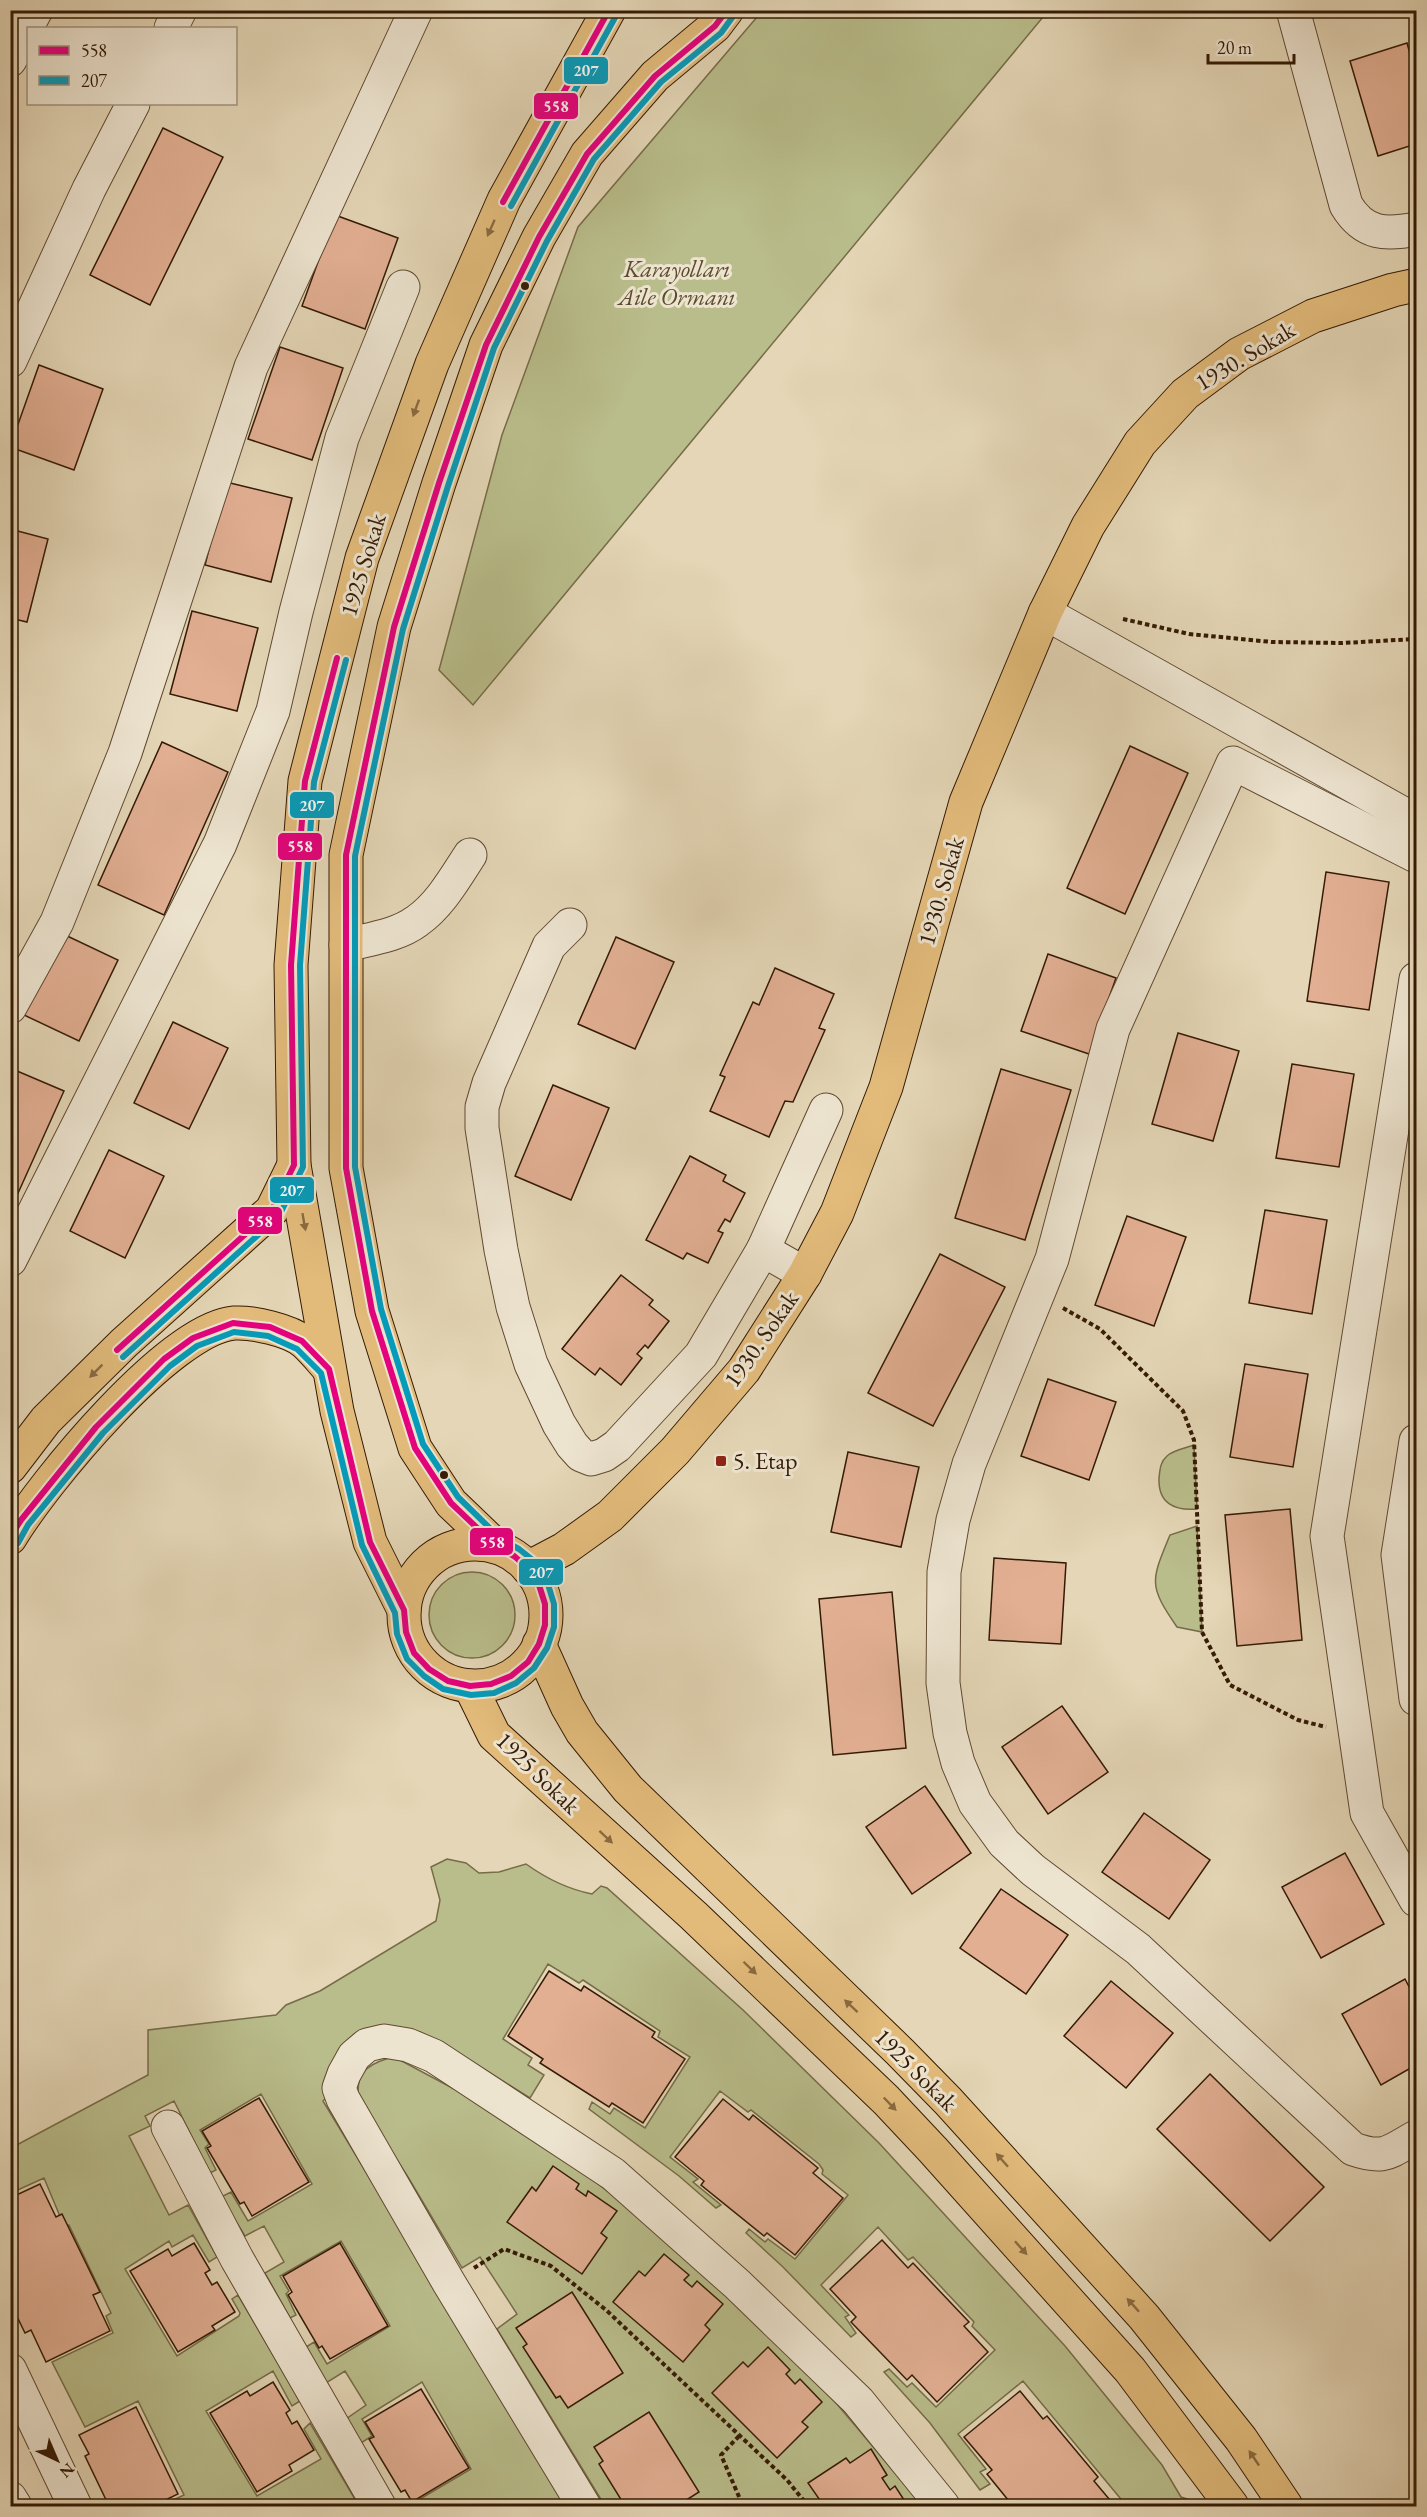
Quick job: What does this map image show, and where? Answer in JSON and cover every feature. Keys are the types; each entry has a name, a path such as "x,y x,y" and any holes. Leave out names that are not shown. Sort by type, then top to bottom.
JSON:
{"main road":[{"name":"1925 Sokak","path":"404,1610 370,1542 329,1369 294,1165 291,965 305,781 362,558 432,364 504,200 609,10"},
{"path":"655,76 708,10"},
{"name":"1925 Sokak","path":"497,1547 451,1503 416,1448 372,1311 346,1168 346,855 394,627 439,483 486,345 539,237 587,154 655,76 715,26 728,10"},
{"name":"1930. Sokak","path":"528,1568 564,1549 610,1516 675,1451 744,1370 805,1274 837,1214 886,1087 966,802 1045,612 1088,526 1140,443 1185,394 1239,354 1313,316 1393,290 1416,285"},
{"name":"1925 Sokak","path":"10,1467 46,1420 116,1350 272,1210 294,1165"},
{"path":"10,1538 21,1520 96,1427 164,1359 193,1338 233,1323 270,1327 302,1341 329,1369"},
{"path":"476,1544 497,1547 514,1556 528,1568 539,1585 545,1604 545,1625 540,1644 528,1662 511,1676 491,1684 470,1686 448,1681 429,1669 414,1653 406,1632 404,1610 409,1589 419,1570 436,1556 455,1547 476,1544"},
{"name":"1925 Sokak","path":"540,1644 567,1706 582,1732 615,1774 650,1812 900,2052 956,2110 1144,2317 1241,2439 1286,2506"},
{"name":"1925 Sokak","path":"470,1686 494,1735 702,1923 886,2100 933,2150 1130,2370 1232,2506"}],"street":[{"path":"27,27 36,10"},
{"path":"172,27 180,10"},
{"path":"10,1007 57,922 125,753 251,367 416,10"},
{"path":"1293,10 1346,205 1354,218 1369,228 1391,234 1416,229"},
{"path":"10,60 27,27"},
{"path":"10,361 85,199 132,105"},
{"path":"10,1260 220,844 273,711 296,612 342,438 403,286"},
{"path":"1045,612 1416,821"},
{"path":"1251,728 1113,1029 1052,1259 969,1464 953,1520 944,1572 943,1683 950,1732 958,1763 975,1803 1004,1843 1026,1863 1138,1949 1353,2149 1372,2156 1388,2153 1416,2137"},
{"path":"1233,763 1416,856"},
{"path":"346,945 392,934 417,921 443,895 470,855"},
{"path":"570,925 549,946 489,1083 482,1107 482,1128 501,1250 513,1306 542,1391 559,1424 581,1455 591,1459 604,1455 617,1446 701,1355 763,1250 826,1110"},
{"path":"1416,979 1327,1536 1367,1813 1416,1900"},
{"path":"763,1250 805,1274"},
{"path":"1416,1441 1398,1555 1416,1699"},
{"path":"584,2506 449,2283 343,2099 339,2088 344,2074 354,2055 366,2045 384,2041 398,2042 434,2056 613,2174 737,2284 858,2401 943,2506"},
{"path":"168,2127 237,2259 379,2506"},
{"path":"10,2370 75,2506"},
{"path":"10,2498 15,2506"}],"path":[{"path":"1113,616 1189,634 1272,642 1342,643 1416,639"},
{"path":"1037,1292 1100,1329 1182,1411 1194,1440 1202,1632 1230,1685 1299,1720 1355,1735"},
{"path":"449,2283 504,2249 550,2266 606,2310 787,2480 808,2506"},
{"path":"739,2436 722,2456 743,2506"}],"green space":[{"name":"Karayolları Aile Ormanı","path":"763,10 1048,11 473,705 439,670 502,435 578,227"},
{"path":"1194,1445 1197,1509 1181,1509 1169,1504 1161,1494 1160,1469 1165,1458 1170,1454"},
{"path":"1197,1526 1202,1632 1177,1627 1161,1601 1156,1582 1156,1573 1170,1535"},
{"path":"472,1572 496,1579 508,1591 515,1615 508,1639 496,1651 472,1658 448,1651 436,1639 429,1615 436,1591 448,1579"},
{"path":"447,1859 466,1863 479,1873 499,1872 526,1864 550,1879 574,1889 592,1894 601,1886 607,1888 743,2010 879,2143 1065,2346 1162,2465 1181,2497 1197,2502 1199,2506 1123,2506 1125,2504 1023,2381 958,2434 986,2469 980,2472 990,2484 980,2490 930,2423 884,2372 889,2369 907,2387 912,2383 936,2407 995,2350 972,2326 974,2322 913,2257 908,2260 878,2227 821,2285 849,2315 845,2317 856,2333 851,2337 783,2267 746,2233 749,2229 765,2242 768,2239 795,2259 848,2195 822,2174 823,2170 819,2164 751,2110 748,2112 720,2091 670,2157 698,2179 693,2182 721,2205 716,2208 679,2176 589,2109 592,2102 610,2114 614,2108 645,2128 690,2057 658,2037 660,2031 583,1980 579,1983 548,1964 503,2039 532,2058 528,2065 544,2075 530,2098 459,2053 420,2032 389,2026 323,2101 568,2506 408,2506 471,2469 422,2382 362,2419 372,2436 361,2443 346,2419 366,2405 345,2371 326,2383 306,2347 314,2342 327,2364 390,2326 341,2241 280,2276 289,2291 286,2294 296,2315 290,2318 265,2273 284,2262 264,2226 245,2236 221,2197 231,2192 248,2221 312,2184 261,2094 200,2130 209,2144 205,2148 216,2170 210,2173 174,2101 145,2116 150,2126 129,2136 169,2215 188,2205 217,2257 209,2262 193,2235 172,2247 169,2241 125,2269 177,2356 239,2316 240,2313 232,2299 238,2295 300,2401 292,2406 273,2371 206,2411 257,2496 321,2459 304,2429 310,2423 359,2506 161,2506 184,2495 138,2401 85,2427 52,2362 113,2333 106,2316 111,2313 69,2225 64,2226 44,2178 11,2193 11,2148 148,2075 148,2030 276,2015 286,2005 320,1991 436,1921 440,1900 431,1867"},
{"path":"389,2058 398,2059 458,2091 585,2174 671,2240 804,2365 923,2506 605,2506 497,2329 517,2314 480,2257 462,2268 408,2177 359,2102 358,2085 363,2073 373,2064"}],"building":[{"path":"1407,43 1416,75 1416,144 1378,156 1350,61"},
{"path":"163,128 223,157 150,305 90,275"},
{"path":"335,215 398,238 365,329 302,306"},
{"path":"280,347 343,368 312,460 248,439"},
{"path":"39,365 103,389 74,470 10,447"},
{"path":"226,482 292,498 271,582 205,565"},
{"path":"10,529 48,539 27,622 10,618"},
{"path":"192,611 258,628 237,711 170,694"},
{"path":"162,742 228,772 164,915 98,885"},
{"path":"1130,746 1188,773 1125,914 1067,888"},
{"path":"1326,872 1389,882 1369,1010 1307,1001"},
{"path":"63,934 118,960 79,1041 24,1015"},
{"path":"616,937 674,962 635,1049 578,1024"},
{"path":"1048,954 1116,978 1089,1054 1021,1031"},
{"path":"775,968 834,994 819,1028 825,1030 793,1102 785,1101 769,1137 710,1111 725,1077 720,1075 753,1002 759,1005"},
{"path":"173,1022 228,1048 189,1129 134,1103"},
{"path":"1178,1033 1239,1051 1213,1141 1152,1124"},
{"path":"1292,1064 1354,1074 1339,1167 1276,1158"},
{"path":"10,1068 64,1091 10,1211"},
{"path":"1001,1069 1071,1090 1025,1240 955,1218"},
{"path":"553,1085 609,1108 571,1200 515,1176"},
{"path":"109,1150 164,1176 125,1258 70,1231"},
{"path":"690,1156 726,1175 723,1181 745,1193 730,1222 725,1219 718,1231 723,1233 708,1263 687,1253 683,1259 646,1240"},
{"path":"1265,1210 1327,1220 1312,1314 1249,1303"},
{"path":"1127,1216 1186,1237 1154,1326 1095,1305"},
{"path":"940,1254 1005,1287 933,1426 868,1393"},
{"path":"621,1275 653,1300 649,1305 669,1321 648,1348 645,1345 637,1354 642,1358 621,1385 600,1368 595,1375 562,1349"},
{"path":"1245,1364 1308,1374 1293,1467 1230,1457"},
{"path":"1048,1379 1116,1402 1089,1480 1021,1456"},
{"path":"848,1452 919,1467 901,1547 831,1532"},
{"path":"1290,1509 1302,1640 1237,1646 1225,1515"},
{"path":"994,1558 1066,1563 1061,1644 989,1640"},
{"path":"892,1592 906,1748 833,1755 819,1599"},
{"path":"1062,1706 1108,1772 1048,1814 1002,1747"},
{"path":"925,1786 971,1853 912,1894 866,1827"},
{"path":"1144,1813 1210,1860 1169,1919 1102,1872"},
{"path":"1345,1853 1384,1924 1321,1958 1282,1887"},
{"path":"1001,1889 1068,1935 1026,1994 960,1948"},
{"path":"549,1971 581,1991 584,1986 655,2032 652,2037 685,2059 643,2123 612,2103 609,2107 540,2063 543,2059 508,2036"},
{"path":"1405,1979 1416,2000 1416,2065 1381,2085 1342,2014"},
{"path":"1111,1981 1173,2033 1126,2088 1064,2036"},
{"path":"1210,2074 1324,2187 1270,2241 1157,2129"},
{"path":"259,2098 309,2182 252,2216 244,2202 240,2204 207,2148 211,2146 202,2131"},
{"path":"723,2099 749,2120 753,2115 818,2168 813,2173 843,2198 795,2255 767,2233 764,2236 701,2185 704,2181 675,2157"},
{"path":"553,2166 579,2184 576,2189 586,2196 588,2191 617,2211 601,2233 607,2238 582,2274 507,2222 532,2187 536,2191"},
{"path":"40,2184 56,2217 62,2214 100,2292 93,2295 110,2331 46,2362 31,2330 25,2333 10,2302 10,2198"},
{"path":"882,2240 908,2268 913,2263 969,2322 964,2326 988,2352 937,2402 912,2375 907,2380 851,2322 856,2317 830,2289"},
{"path":"194,2243 210,2270 205,2273 212,2285 217,2282 235,2312 212,2326 215,2330 178,2352 130,2271 168,2249 172,2256"},
{"path":"340,2243 388,2326 330,2359 322,2346 319,2348 288,2295 292,2292 283,2276"},
{"path":"664,2254 689,2275 684,2280 692,2287 697,2281 723,2304 705,2325 710,2330 683,2362 613,2302 639,2271 645,2276"},
{"path":"572,2292 623,2373 568,2408 560,2396 556,2398 523,2347 527,2344 516,2328"},
{"path":"768,2347 790,2370 786,2374 795,2384 800,2379 822,2402 802,2422 808,2427 777,2458 712,2393 743,2362 748,2367"},
{"path":"273,2382 290,2410 286,2413 292,2424 297,2421 314,2450 289,2465 292,2471 257,2492 210,2413 247,2391 250,2396"},
{"path":"421,2389 469,2468 412,2502 405,2490 401,2492 369,2439 374,2437 365,2422"},
{"path":"1020,2391 1043,2419 1047,2416 1098,2477 1094,2481 1115,2506 1013,2506 987,2474 992,2470 964,2437"},
{"path":"136,2407 178,2494 153,2506 109,2506 85,2456 89,2454 79,2435"},
{"path":"649,2412 699,2492 677,2506 625,2506 599,2464 603,2461 594,2447"},
{"path":"871,2449 887,2475 882,2478 890,2490 895,2486 908,2506 824,2506 808,2483 846,2458 850,2463"}],"transit line":[{"name":"558","path":"503,202 609,10"},
{"name":"558","path":"10,1537 21,1520 96,1427 164,1359 193,1338 233,1323 270,1327 302,1341 329,1369 370,1542 404,1610 406,1632 414,1653 429,1669 448,1681 470,1686 491,1684 511,1676 528,1662 539,1644 545,1625 545,1604 539,1585 528,1568 514,1556 497,1547 451,1503 415,1448 372,1311 346,1168 346,855 394,627 439,483 486,345 539,237 587,154 655,76 715,26 727,10"},
{"name":"207","path":"511,206 617,14"},
{"name":"207","path":"18,1543 28,1525 103,1433 170,1366 197,1346 234,1332 268,1336 297,1349 321,1373 362,1545 395,1613 397,1634 407,1659 424,1676 443,1689 471,1695 494,1693 516,1683 534,1668 547,1648 554,1627 554,1604 547,1581 534,1561 519,1549 502,1540 458,1497 423,1444 381,1309 355,1167 355,856 403,629 494,348 547,241 594,159 661,82 721,33 734,15"},
{"name":"558","path":"117,1350 272,1210 294,1165 291,965 305,781 337,658"},
{"name":"207","path":"123,1357 279,1216 303,1167 300,965 314,782 346,660"}],"place":[{"name":"5. Etap","path":"721,1461"}]}
